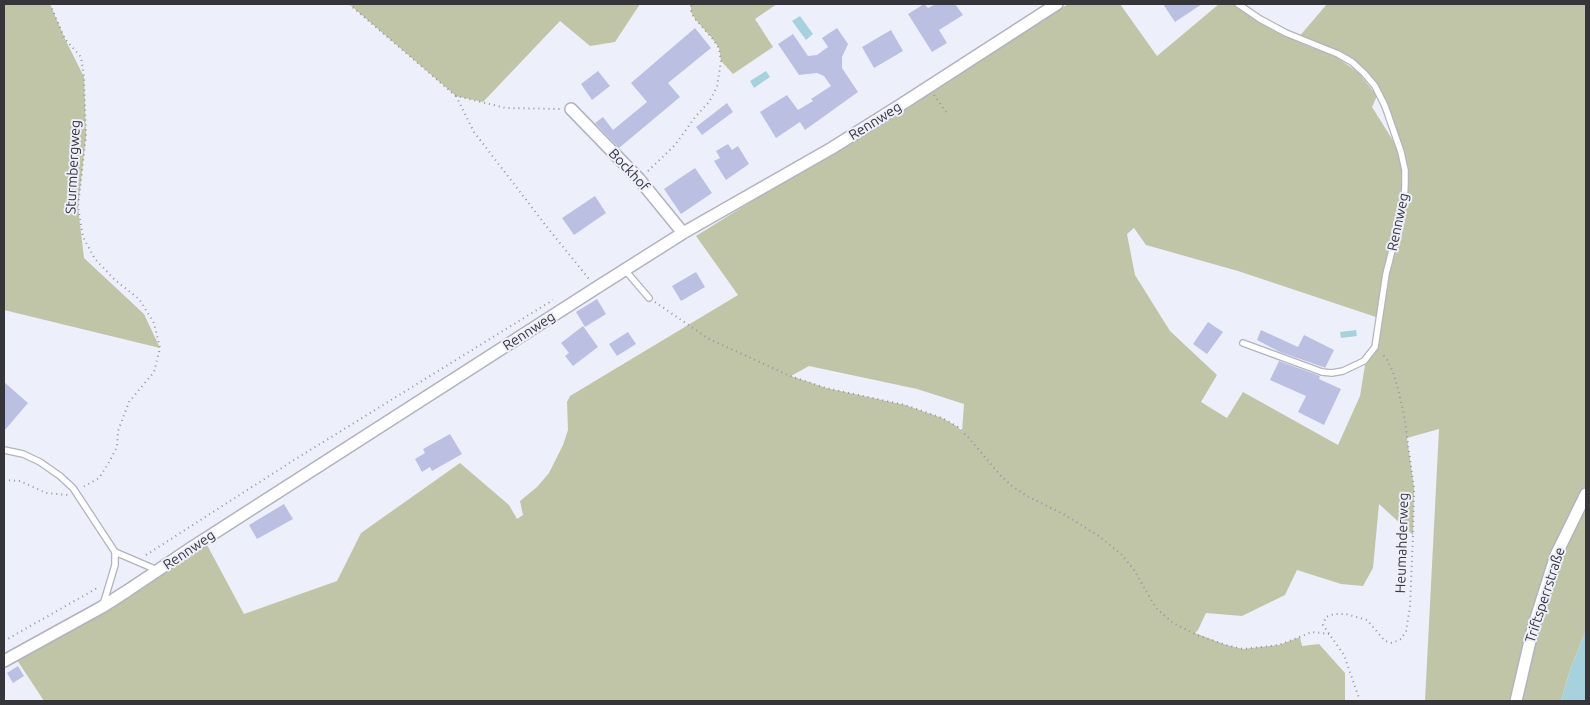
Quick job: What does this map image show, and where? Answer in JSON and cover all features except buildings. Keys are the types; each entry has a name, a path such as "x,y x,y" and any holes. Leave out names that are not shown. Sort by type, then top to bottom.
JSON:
{"street":[{"name":"Rennweg","path":"4,661 102,607 683,233 832,148 1057,4"},
{"name":"Bockhof","path":"572,109 639,179 683,233"},
{"name":"Triftsperrstraße","path":"1516,701 1533,628 1556,555 1586,494"}],"lane":[{"name":"Rennweg","path":"1238,4 1286,33 1338,54 1352,62 1375,86 1385,106 1401,152 1405,170 1405,184 1402,211 1386,274 1375,347"},
{"path":"625,270 649,298"},
{"path":"1243,343 1318,371 1332,373 1364,361 1375,347"},
{"path":"4,450 23,454 40,462 60,476 76,492 115,552 159,570"},
{"path":"102,607 115,565 115,552"}],"path":[{"name":"Sturmbergweg","path":"50,4 65,39 81,57 84,76 86,136 78,207 83,237 95,259 115,280 139,299 154,324 160,348 154,372 129,402 118,432 116,446 108,464 99,478 76,492"},
{"path":"349,4 456,96 474,132 547,228 589,278"},
{"path":"639,179 674,145 709,102 717,87 721,61 718,48 712,38 695,20 691,12 691,4"},
{"path":"929,87 946,112"},
{"path":"456,96 506,108 572,109"},
{"path":"137,562 294,460 557,298"},
{"path":"649,298 709,339 790,376 826,388 905,404 942,418 958,427 1012,486 1027,496 1074,520 1098,536 1122,556 1134,570 1156,608 1180,626 1226,645 1243,649 1279,645 1312,632 1329,634 1344,655 1360,701"},
{"name":"Heumahderweg","path":"1329,634 1324,625 1326,617 1334,614 1346,614 1367,620 1386,641 1392,643 1401,639 1406,631 1413,535 1414,488 1404,415 1398,389 1386,358 1375,347"},
{"path":"4,480 20,481 46,493 67,496 76,492"},
{"path":"4,641 111,580"}],"green space":[{"path":"4,4 50,4 84,77 86,136 78,207 84,258 144,314 160,348 4,310"},
{"path":"349,4 640,4 615,42 590,46 560,21 483,102 456,96"},
{"path":"691,4 777,4 755,19 773,47 733,74 721,61 719,48 695,19 691,12"},
{"path":"1068,4 1120,4 1157,56 1219,4 1234,4 1265,26 1305,45 1335,56 1359,73 1377,96 1372,107 1399,150 1375,86 1352,62 1298,38 1327,4 1586,4 1586,630 1570,670 1561,701 1425,701 1439,429 1407,438 1414,488 1413,535 1379,504 1373,568 1363,586 1341,584 1297,570 1285,595 1242,616 1206,613 1195,633 1226,645 1243,649 1279,645 1300,637 1302,646 1319,644 1345,673 1345,701 44,701 17,660 206,543 244,614 337,581 361,533 460,463 509,505 517,519 523,515 520,501 537,487 549,473 563,445 568,430 567,402 570,396 738,295 696,236","holes":["1134,228 1146,245 1238,271 1379,318 1375,347 1366,359 1360,396 1338,445 1243,392 1227,418 1201,402 1217,375 1170,331 1135,275 1127,234","809,366 917,389 964,404 962,432 958,427 942,418 905,405 826,388 791,376"]}],"water":[{"path":"800,16 813,34 806,40 792,21"},
{"path":"766,71 770,77 754,88 750,81"},
{"path":"1356,330 1357,336 1341,338 1340,332"},
{"path":"1586,630 1586,701 1561,701 1570,670"}]}
